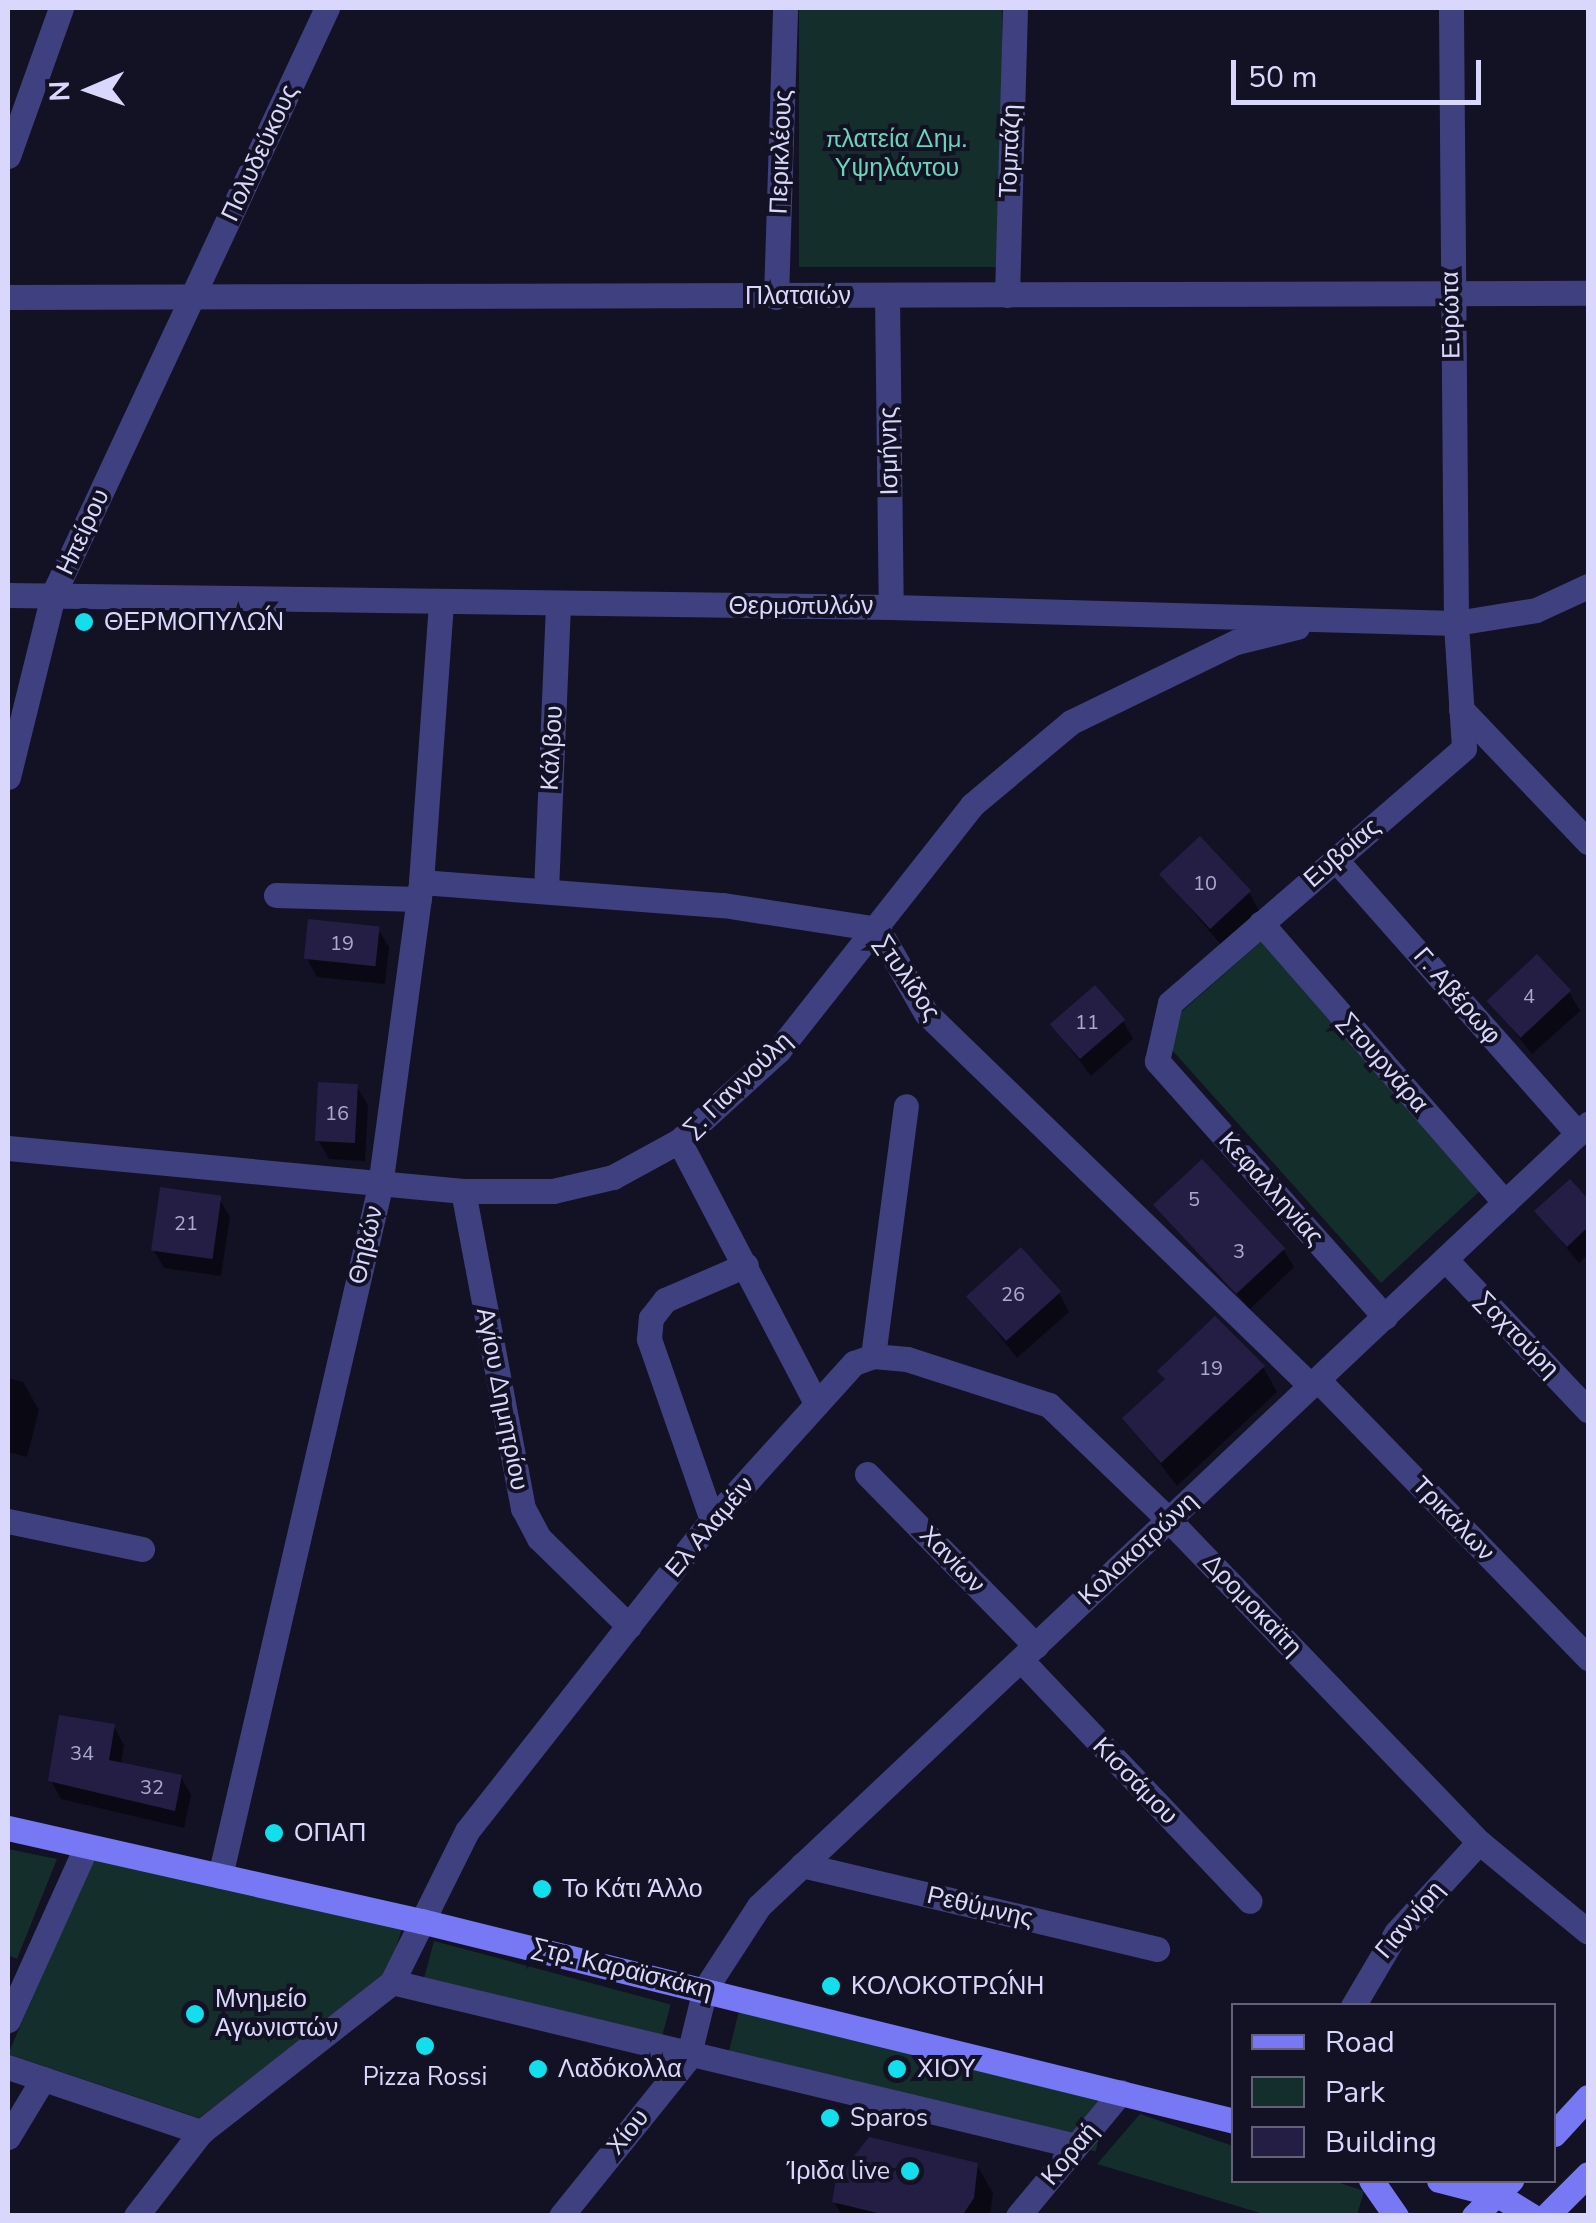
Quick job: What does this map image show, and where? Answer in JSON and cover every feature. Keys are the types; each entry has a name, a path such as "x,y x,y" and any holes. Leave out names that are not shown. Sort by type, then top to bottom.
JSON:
{"main road":[{"name":"Στρ. Καραϊσκάκη","path":"8,1828 421,1921 1231,2120"},
{"path":"1556,2132 1588,2097"},
{"path":"1546,2216 1588,2174"},
{"path":"1373,2183 1396,2216"},
{"path":"1464,2183 1505,2188 1532,2216"},
{"path":"1474,2216 1505,2188"}],"street":[{"path":"8,156 18,90 61,8"},
{"name":"Πολυδεύκους","path":"193,299 327,8"},
{"name":"Περικλέους","path":"776,296 785,8"},
{"name":"Τομπάζη","path":"1007,295 1014,8"},
{"name":"Ευρώτα","path":"1451,8 1456,622"},
{"name":"Πλαταιών","path":"8,297 1588,293"},
{"name":"Ισμήνης","path":"887,296 892,607"},
{"name":"Ηπείρου","path":"8,776 53,595 193,299"},
{"name":"Θερμοπυλών","path":"8,595 892,607 1456,622 1536,610 1588,586"},
{"name":"Θηβών","path":"220,1876 380,1186 420,891 441,602"},
{"name":"Κάλβου","path":"546,891 558,604"},
{"name":"Σ. Γιαννούλη","path":"8,1148 463,1191 554,1191 613,1177 680,1141 778,1050 878,929 972,805 1071,722 1236,642 1321,621"},
{"name":"Ευβοίας","path":"1157,1060 1170,1003 1464,748 1456,622"},
{"path":"1461,709 1588,842"},
{"name":"Γ. Αβέρωφ","path":"1336,859 1584,1129"},
{"name":"Στυλίδος","path":"276,895 546,891 723,906 878,929 926,1014 1315,1383"},
{"name":"Στουρνάρα","path":"1261,924 1505,1203"},
{"name":"Κεφαλληνίας","path":"1157,1060 1385,1317"},
{"path":"873,1356 906,1106"},
{"name":"Κολοκοτρώνη","path":"705,1989 759,1906 1584,1129"},
{"path":"680,1141 816,1403"},
{"name":"Αγίου Δημητρίου","path":"463,1191 522,1508 539,1538 629,1626"},
{"name":"Σαχτούρη","path":"1446,1260 1588,1410"},
{"path":"712,1520 649,1340 651,1318 665,1300 746,1265"},
{"name":"Ελ Αλαμέιν","path":"392,1982 468,1831 712,1520 854,1364 873,1356"},
{"name":"Δρομοκαϊτη","path":"873,1356 907,1359 1049,1405 1170,1520 1479,1842 1588,1932"},
{"name":"Τρικάλων","path":"1315,1383 1588,1658"},
{"name":"Χανίων","path":"868,1474 1028,1653"},
{"path":"8,1521 142,1549"},
{"name":"Κισσάμου","path":"1028,1653 1250,1902"},
{"name":"Γιαννίρη","path":"1355,2003 1386,1946 1479,1842"},
{"path":"8,2020 86,1847"},
{"name":"Ρεθύμνης","path":"802,1864 1157,1949"},
{"path":"136,2216 201,2132 392,1982 688,2058 1076,2146"},
{"name":"Χίου","path":"561,2216 688,2058 705,1989"},
{"path":"8,2066 201,2132"},
{"path":"8,2136 43,2079"},
{"name":"Κοραή","path":"1018,2216 1122,2092"}],"green space":[{"name":"πλατεία Δημ. Υψηλάντου","path":"799,8 1002,8 1002,267 799,267"},
{"path":"1263,940 1482,1189 1381,1283 1172,1050 1181,1012"},
{"path":"8,1849 57,1859 17,1959 8,1955"},
{"path":"93,1860 402,1928 387,1978 199,2118 8,2054"},
{"path":"434,1941 671,2004 659,2047 423,1984"},
{"path":"739,2011 1108,2103 1096,2151 727,2060"},
{"path":"1140,2114 1231,2145 1231,2183 1340,2183 1364,2191 1357,2215 1267,2215 1097,2164"}],"building":[{"path":"1200,836 1251,891 1210,929 1159,874"},
{"path":"308,919 380,927 375,966 304,959"},
{"path":"1537,954 1571,991 1521,1038 1487,1001"},
{"path":"1095,985 1125,1020 1080,1059 1050,1024"},
{"path":"318,1082 358,1084 355,1143 315,1141"},
{"path":"1202,1159 1285,1248 1236,1294 1153,1205"},
{"path":"1570,1179 1588,1199 1588,1227 1567,1247 1534,1211"},
{"path":"160,1187 221,1196 212,1259 151,1250"},
{"path":"1021,1247 1061,1292 1006,1341 966,1297"},
{"path":"1215,1316 1265,1366 1161,1463 1122,1418 1165,1379 1157,1371"},
{"path":"59,1715 115,1724 109,1760 182,1775 175,1811 48,1781"},
{"name":"Ίριδα live","path":"869,2137 978,2163 974,2198 962,2216 890,2216 832,2202 836,2179"}],"place":[{"name":"ΘΕΡΜΟΠΥΛΏΝ","path":"84,622"},
{"name":"ΟΠΑΠ","path":"274,1833"},
{"name":"Το Κάτι Άλλο","path":"542,1889"},
{"name":"ΚΟΛΟΚΟΤΡΏΝΗ","path":"831,1986"},
{"name":"Μνημείο Αγωνιστών","path":"195,2014"},
{"name":"Pizza Rossi","path":"425,2046"},
{"name":"Λαδόκολλα","path":"538,2069"},
{"name":"ΧΙΟΥ","path":"897,2069"},
{"name":"Sparos","path":"830,2118"},
{"name":"Ίριδα live","path":"910,2171"}]}
